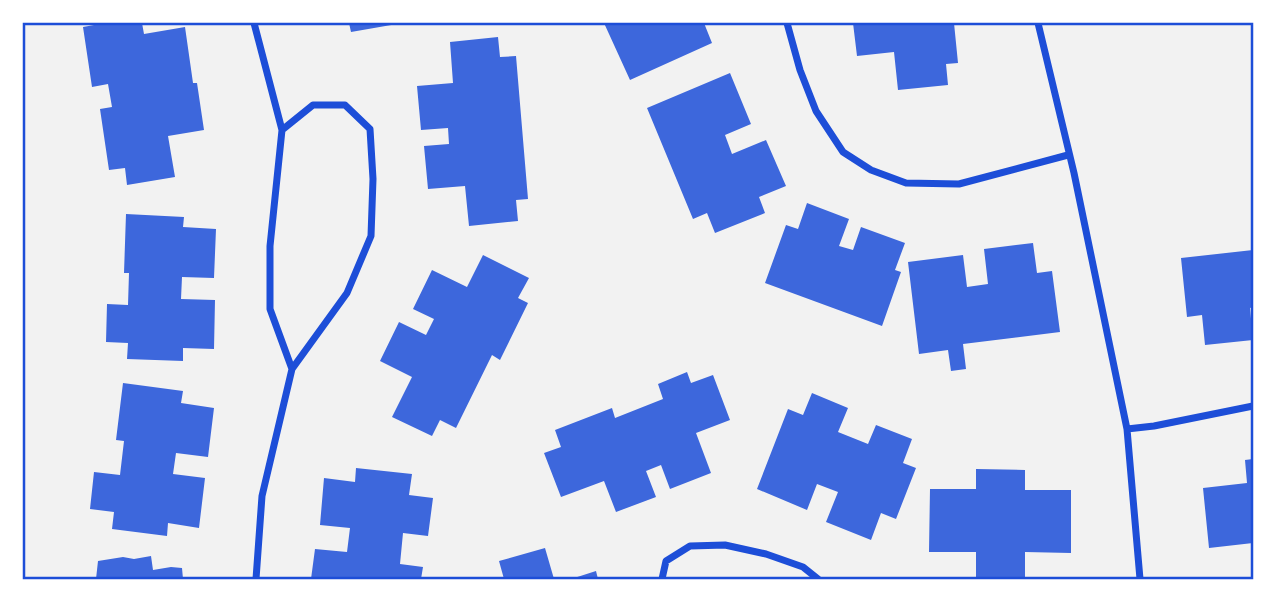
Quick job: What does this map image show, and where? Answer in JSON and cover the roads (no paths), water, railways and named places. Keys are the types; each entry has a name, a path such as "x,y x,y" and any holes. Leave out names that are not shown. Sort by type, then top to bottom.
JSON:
{"street":[{"path":"254,23 282,130 270,246 270,309 292,369"},
{"path":"787,23 800,70 816,111 843,152 870,170 906,183 959,184 1068,155"},
{"path":"1038,23 1074,173 1127,429 1140,579"},
{"path":"256,579 262,496 292,369 347,293 371,236 373,179 370,129 345,105 313,105 282,130"},
{"path":"1127,429 1253,406"},
{"path":"662,579 666,561 690,546 726,545 766,554 803,567 818,579"}]}
